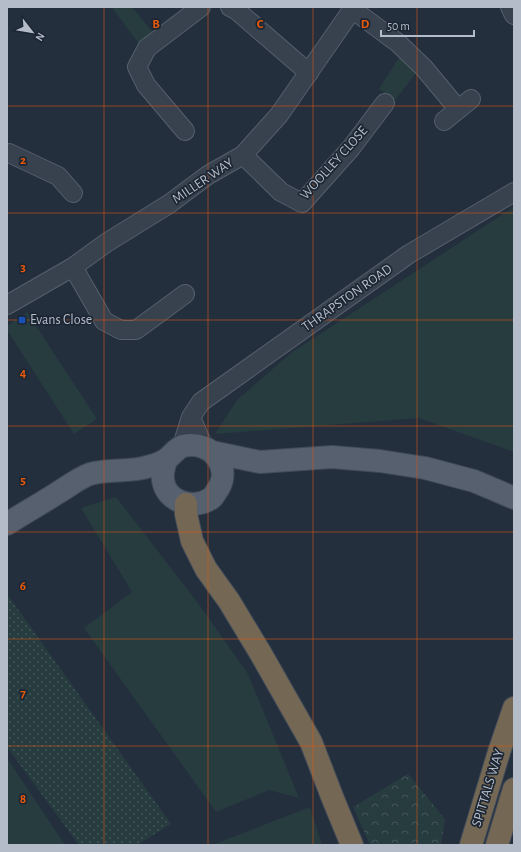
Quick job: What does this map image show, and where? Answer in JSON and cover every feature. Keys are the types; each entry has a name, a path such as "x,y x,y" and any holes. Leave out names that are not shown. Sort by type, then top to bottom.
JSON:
{"highway":[{"path":"186,504 186,514 192,541 206,569 229,601 262,654 311,742 332,799 352,845"},
{"name":"SPITTALS WAY","path":"471,845 514,708"},
{"name":"SPITTALS WAY","path":"497,845 514,789"}],"main road":[{"path":"7,524 90,474 104,471 139,469 150,466 174,453 198,445 208,450 260,462 332,457 380,460 425,468 474,481 514,498"},
{"path":"208,450 220,461 223,475 220,487"},
{"path":"167,492 163,481 162,470 174,453"},
{"path":"119,471 142,479 167,492 180,502 186,504 202,504 212,498 220,487 260,462"}],"street":[{"path":"185,131 146,85 137,67 147,48 201,7"},
{"path":"230,7 236,10 309,73"},
{"path":"510,7 514,14"},
{"path":"353,8 398,43 465,104 444,121"},
{"name":"MILLER WAY","path":"7,305 73,267 106,243 169,204 208,175 244,154 279,114 353,8"},
{"name":"WOOLLEY CLOSE","path":"244,154 281,192 302,203 351,148 385,103"},
{"path":"8,153 58,176 72,193"},
{"name":"THRAPSTON ROAD","path":"174,453 191,417 201,402 409,254 514,192"},
{"path":"73,267 104,321 121,330 136,330 185,294"},
{"path":"191,417 208,450"}],"green space":[{"path":"116,7 132,7 157,37 143,49 113,9"},
{"path":"400,56 416,73 395,100 379,89"},
{"path":"514,207 514,452 419,418 215,434 237,400 291,353"},
{"path":"27,312 97,419 74,434 7,330 7,326"},
{"path":"116,497 198,603 248,674 299,798 269,790 216,812 84,628 132,592 81,508"},
{"path":"7,594 171,824 137,845 79,845 7,747"},
{"path":"7,758 65,845 7,845"},
{"path":"408,774 445,819 441,845 370,845 353,807"},
{"path":"310,807 322,845 212,845"}],"place":[{"name":"Evans Close","path":"22,320"}]}
